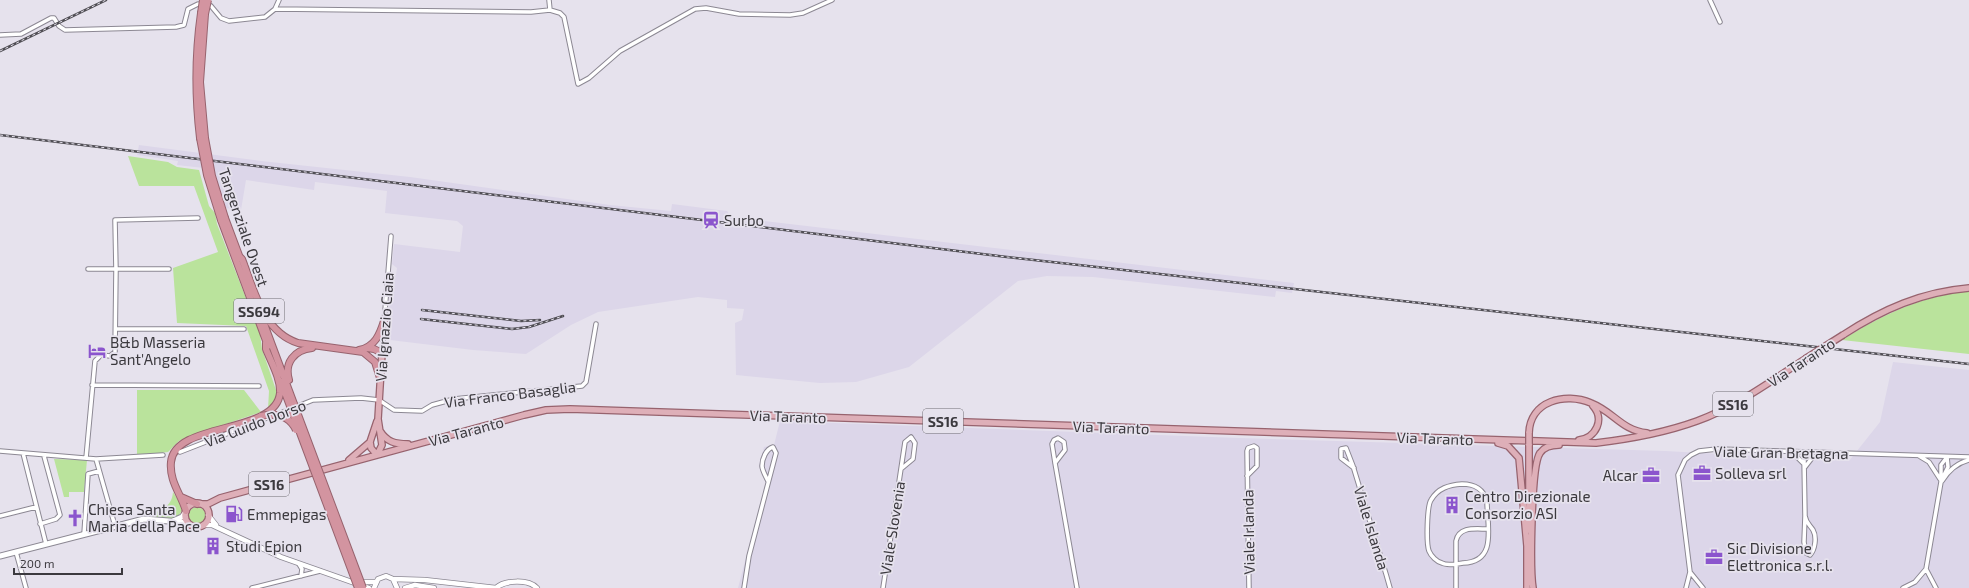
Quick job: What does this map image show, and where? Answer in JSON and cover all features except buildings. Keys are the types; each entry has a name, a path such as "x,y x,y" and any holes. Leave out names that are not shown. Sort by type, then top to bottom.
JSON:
{"highway":[{"name":"Tangenziale Ovest","path":"201,2 203,14"},
{"name":"Tangenziale Ovest","path":"210,3 203,14 197,42 196,81 196,108 207,176 266,343 304,431 363,588"},
{"name":"Tangenziale Ovest","path":"223,219 239,256 293,404 313,467 358,588"},
{"path":"239,256 242,259 261,308 272,326 291,341 319,347 366,351 374,349 382,353"},
{"path":"366,351 378,337 384,321"},
{"path":"186,512 173,480 171,463 175,451 179,446 195,438 260,416 274,407 280,393 277,379 266,349 266,343"},
{"path":"293,404 287,372 290,361 300,350 319,347"},
{"path":"366,351 375,362 380,378"},
{"path":"260,416 278,415 292,423 313,467"},
{"path":"180,496 199,504"}],"main road":[{"name":"Via Taranto","path":"167,522 179,519 190,506 208,504 229,495 546,410 570,409 1596,443 1623,440 1653,434 1698,421 1723,409 1888,308 1933,293 1969,288"},
{"name":"Via Ignazio Ciaia","path":"377,455 382,445 378,419 382,353"},
{"path":"1529,546 1529,433 1531,419 1536,411 1547,402 1571,400 1590,402 1634,432 1653,434"},
{"path":"1562,442 1584,439 1592,435 1597,428 1599,419 1597,410 1590,402"},
{"name":"Via Ignazio Ciaia","path":"344,464 356,456 370,442 378,419"},
{"path":"379,429 387,439 395,444 418,444"},
{"path":"1472,439 1482,442 1502,444 1514,451 1519,458 1533,588"},
{"path":"370,442 377,455"},
{"path":"1527,588 1535,468 1539,454 1545,448 1554,445 1584,445 1596,443"},
{"name":"Via Taranto","path":"203,525 206,522 213,504 229,495"},
{"path":"199,504 208,514"},
{"path":"186,512 185,519 190,525"},
{"path":"0,556 144,519 181,522 197,527 203,525"}],"street":[{"path":"210,3 221,18 229,21 265,17 275,9 279,0"},
{"path":"549,0 550,10"},
{"path":"275,9 531,12 550,10 560,13 564,17 578,84 589,78 620,51 695,9 706,8 740,14 790,15 804,13 832,0"},
{"path":"1710,0 1720,22"},
{"path":"0,35 21,34 51,18 54,18 59,26 65,30 176,27 184,24 186,12 192,6 201,2"},
{"path":"86,458 92,385 97,358 101,355 112,355 115,352 115,220 198,218"},
{"name":"Via Ignazio Ciaia","path":"382,353 391,236"},
{"path":"88,269 169,269"},
{"name":"Via Franco Basaglia","path":"379,400 394,410 422,411 432,405 454,399 582,386 586,382 596,324"},
{"path":"116,329 244,329"},
{"path":"92,385 259,386"},
{"name":"Via Guido Dorso","path":"180,452 308,402 344,398 379,400"},
{"name":"Viale Slovenia","path":"883,588 905,442 911,437 915,443 913,459 901,469"},
{"path":"1055,463 1065,450 1064,442 1058,438 1054,440 1052,444 1055,463 1077,588"},
{"name":"Viale Irlanda","path":"1248,476 1256,466 1257,448 1254,446 1248,448 1247,451 1249,588"},
{"path":"744,588 749,556 776,453 773,448 769,448 766,452 762,466 768,481"},
{"name":"Viale Islanda","path":"1354,468 1342,458 1341,449 1346,448 1348,450 1354,468 1390,588"},
{"name":"Viale Gran Bretagna","path":"1686,588 1690,572 1678,475 1685,460 1691,455 1707,449 1824,452 1969,459"},
{"path":"0,451 44,456 96,459 163,455"},
{"path":"1791,451 1798,457 1805,467"},
{"path":"1805,516 1814,533 1814,548 1810,555 1804,550 1804,460 1807,452"},
{"path":"1805,467 1812,458 1824,452"},
{"path":"23,453 46,544"},
{"path":"40,524 56,519 60,515 44,456"},
{"path":"1918,456 1933,466 1941,482"},
{"path":"1941,482 1948,467 1947,457"},
{"path":"1903,588 1914,582 1926,569 1941,482 1941,465 1947,457"},
{"path":"96,459 116,526"},
{"path":"1941,482 1946,474 1960,462 1969,459"},
{"path":"84,534 88,474 99,471"},
{"path":"1466,484 1477,487 1485,495 1487,501 1488,529 1488,548 1486,554 1475,562 1456,564 1441,563 1434,558 1428,550 1428,509 1430,500 1434,495 1448,486 1466,484"},
{"path":"0,516 36,507"},
{"path":"208,514 221,528"},
{"path":"203,525 209,524 221,528 265,550 299,564 369,588"},
{"path":"1456,588 1456,539 1458,534 1466,529 1488,529"},
{"path":"16,552 26,588"},
{"path":"299,564 302,569 301,576"},
{"path":"1926,569 1936,588"},
{"path":"252,588 320,572"},
{"name":"Viale Gran Bretagna","path":"1690,572 1702,588"},
{"path":"351,582 375,582 382,577 496,588 500,584 511,581 534,585 537,588"},
{"path":"393,579 397,588"},
{"path":"374,588 375,582"},
{"path":"405,588 415,585 434,588"}],"shaded area":[{"path":"139,145 261,161 410,177 610,205 671,211 672,204 727,211 731,217 1294,283 1292,293 1276,291 1275,297 1093,277 1047,276 1018,281 909,367 856,382 820,383 736,375 735,323 742,320 744,309 727,308 727,300 698,297 598,312 571,325 526,354 473,350 390,340 387,338 391,279 396,275 397,268 392,264 394,244 460,252 463,226 457,221 385,213 387,191 315,182 314,190 246,180 241,210 225,208 213,169 177,165 178,161 137,155"},
{"path":"1893,362 1969,370 1969,588 738,588 766,481 759,466 764,447 774,445 780,421 1239,438 1665,451 1849,461 1880,422"}],"green space":[{"path":"128,156 168,162 177,167 199,170 209,206 215,213 217,224 260,334 262,349 277,393 273,404 268,409 269,391 246,326 177,323 173,268 218,252 194,186 139,186"},
{"path":"1969,291 1969,354 1842,340 1873,322 1902,308 1918,302"},
{"path":"137,390 244,390 261,412 188,437 179,441 168,452 137,456"},
{"path":"54,459 87,460 84,492 69,492 69,497 64,497"},
{"path":"173,492 183,508 180,514 171,519 142,516 163,509 167,506 172,498"},
{"path":"197,507 203,510 206,516 203,522 197,525 191,522 188,516 191,510"}],"railway":[{"path":"0,51 106,0"},
{"path":"0,135 1007,257 1969,364"},
{"path":"422,310 521,321 540,320"},
{"path":"421,319 512,329 529,327 563,316"}],"place":[{"name":"Surbo","path":"711,220"},
{"name":"B&b Masseria Sant'Angelo","path":"97,351"},
{"name":"Solleva srl","path":"1702,473"},
{"name":"Alcar","path":"1651,475"},
{"name":"Centro Direzionale Consorzio ASI","path":"1452,505"},
{"name":"Emmepigas","path":"234,514"},
{"name":"Chiesa Santa Maria della Pace","path":"75,518"},
{"name":"Studi Epion","path":"213,546"},
{"name":"Sic Divisione Elettronica s.r.l.","path":"1714,557"}]}
